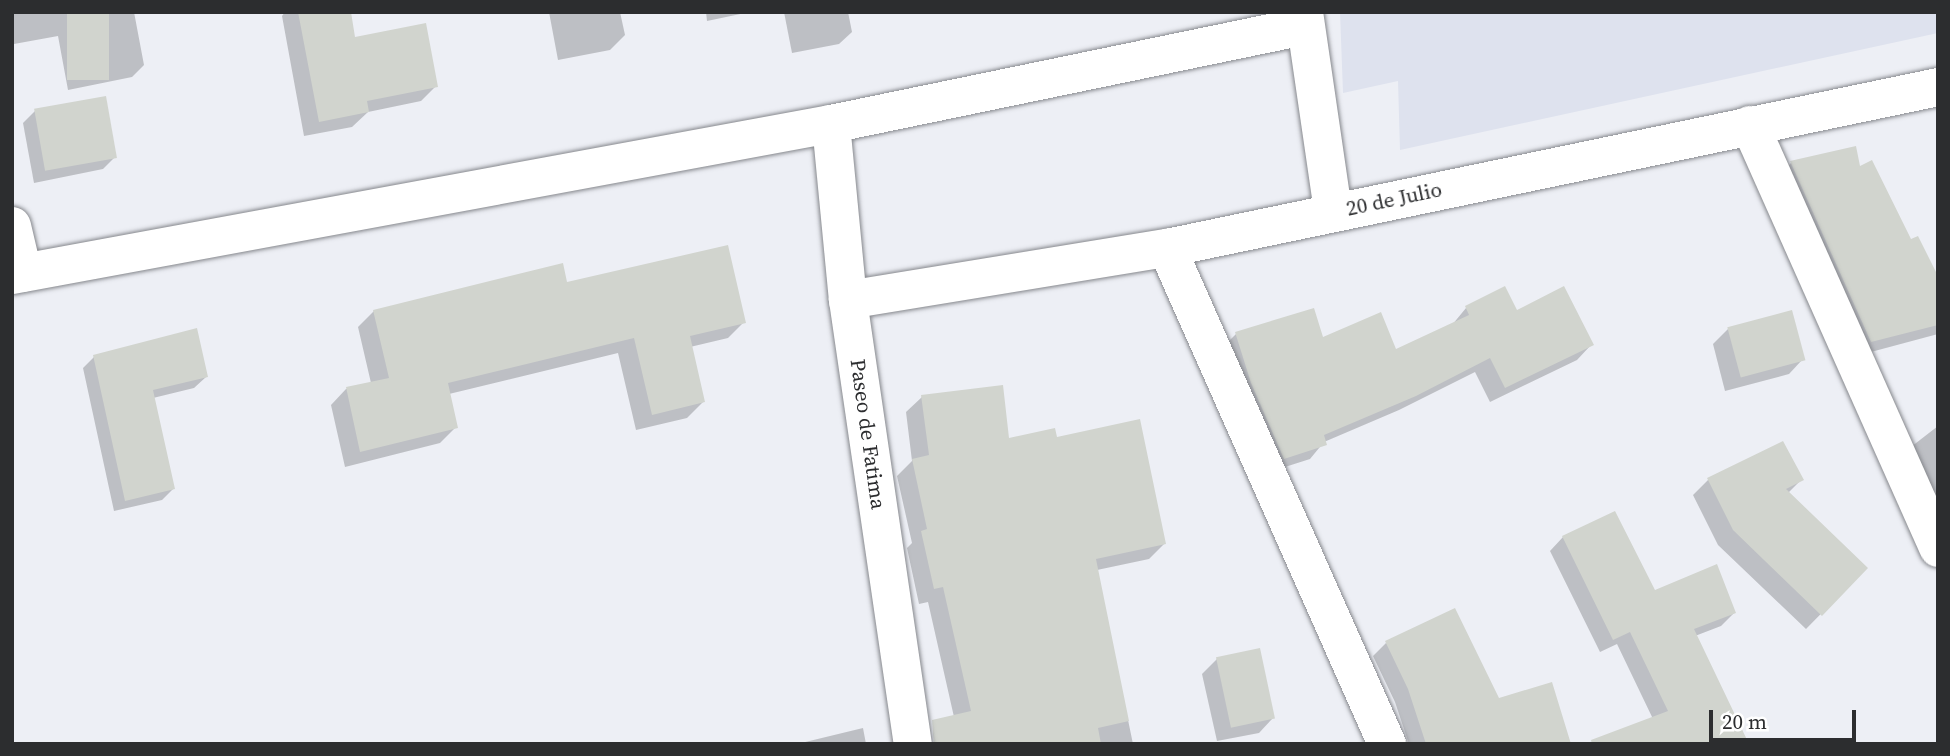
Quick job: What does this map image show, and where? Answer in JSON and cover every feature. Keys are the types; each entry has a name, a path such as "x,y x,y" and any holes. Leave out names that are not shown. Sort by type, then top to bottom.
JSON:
{"street":[{"path":"12,226 18,274 831,124 1304,19 1333,212"},
{"name":"20 de Julio","path":"848,300 1167,248 1938,87"},
{"name":"Paseo de Fatima","path":"831,124 848,300 913,744"},
{"path":"1750,125 1938,548"},
{"path":"1167,248 1387,744"}],"shaded area":[{"path":"1340,12 1938,12 1938,33 1400,150 1398,81 1343,93"}],"building":[{"path":"67,12 109,12 109,80 67,80"},
{"path":"298,12 351,12 355,37 426,23 438,87 367,101 369,112 319,122"},
{"path":"106,96 117,158 45,171 34,109"},
{"path":"1856,146 1860,166 1872,160 1911,239 1918,236 1938,276 1938,325 1871,342 1790,161"},
{"path":"728,245 746,323 690,336 705,402 652,415 634,338 448,383 458,428 360,452 346,387 389,378 373,310 563,263 567,282"},
{"path":"1505,286 1517,310 1564,286 1594,345 1505,388 1490,358 1416,396 1324,435 1327,445 1284,459 1251,383 1235,332 1314,308 1323,337 1381,312 1396,349 1469,315 1465,306"},
{"path":"1792,310 1805,360 1741,378 1727,327"},
{"path":"197,328 208,377 153,390 175,489 125,501 93,355"},
{"path":"1003,385 1009,438 1055,428 1057,437 1140,419 1166,544 1096,559 1129,721 1098,728 1101,744 934,744 932,720 971,711 943,587 934,589 921,531 927,529 912,459 929,455 921,395"},
{"path":"1783,441 1804,480 1786,489 1868,568 1822,616 1733,530 1707,478"},
{"path":"1615,511 1655,590 1717,564 1736,613 1694,629 1749,744 1592,744 1591,740 1668,711 1630,632 1613,640 1562,536"},
{"path":"1455,608 1499,698 1552,682 1571,744 1426,744 1408,689 1385,641"},
{"path":"1260,648 1275,718 1231,728 1216,657"}]}
